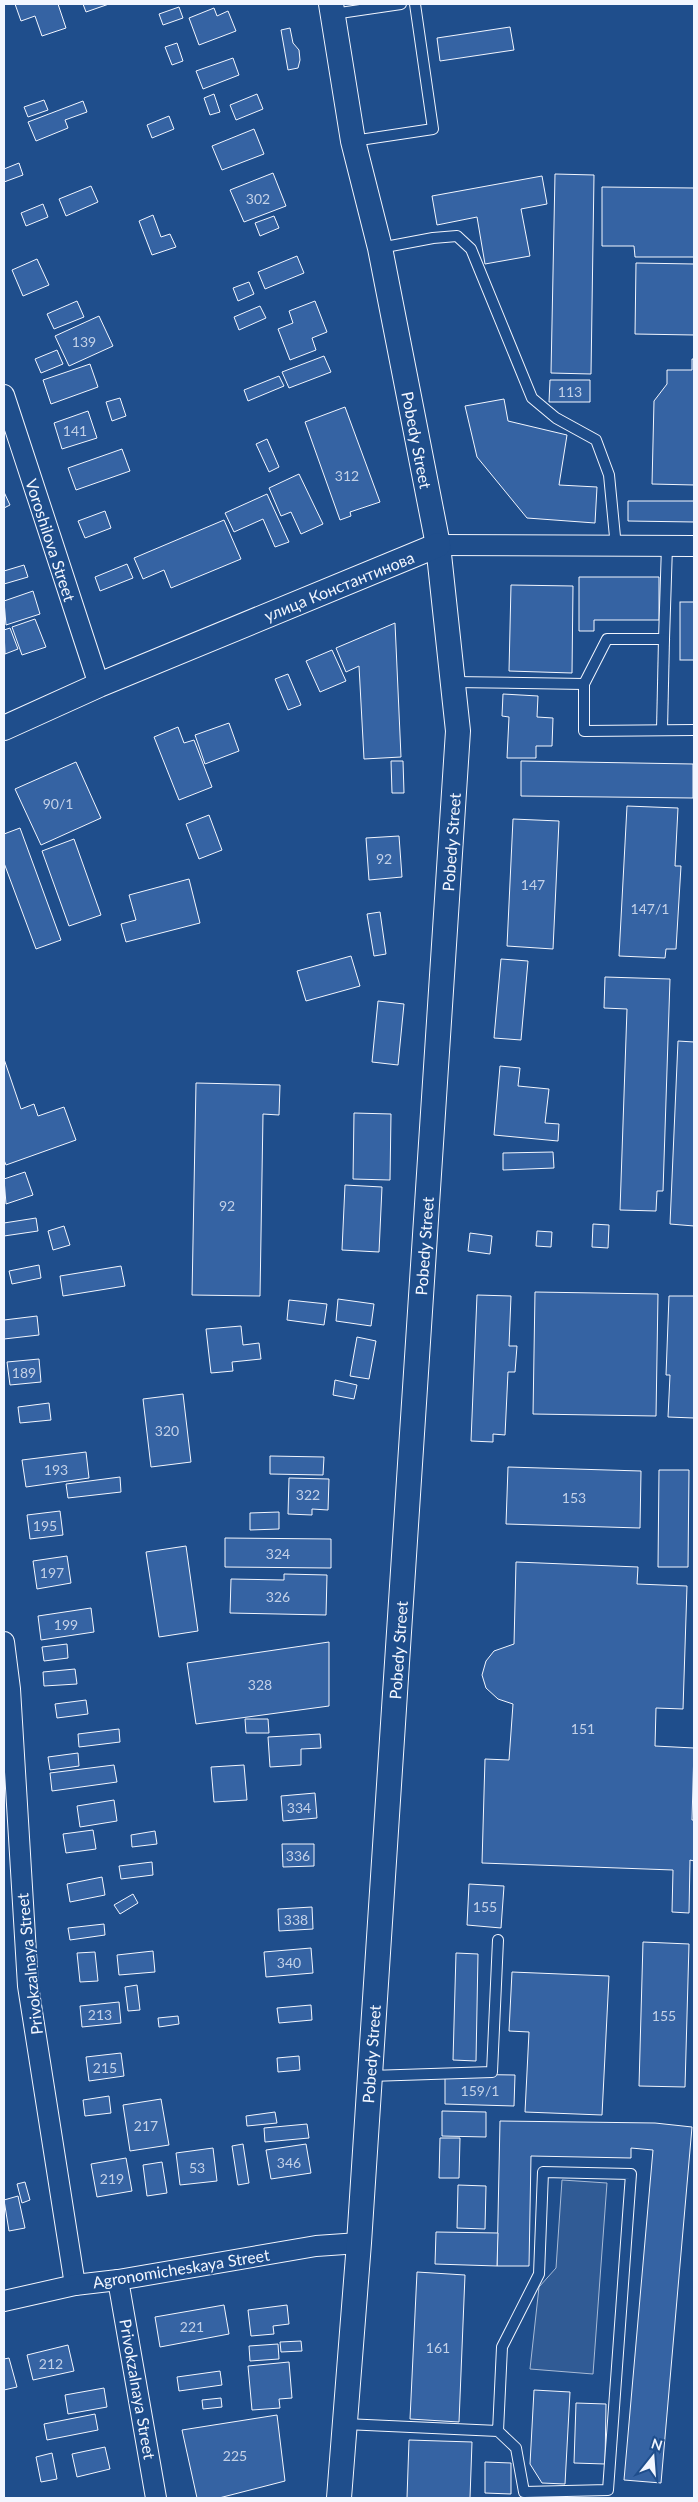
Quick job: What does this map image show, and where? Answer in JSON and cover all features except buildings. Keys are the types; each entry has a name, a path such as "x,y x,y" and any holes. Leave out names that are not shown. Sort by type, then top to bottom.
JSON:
{"street":[{"name":"Pobedy Street","path":"332,9 353,141 380,248 438,545 458,731 359,2243 339,2498"},
{"name":"Voroshilova Street","path":"4,395 99,685"},
{"name":"улица Константинова","path":"4,728 99,685 438,545 694,546"},
{"name":"Privokzalnaya Street","path":"4,1642 10,1689 28,1986 75,2285"},
{"name":"Agronomicheskaya Street","path":"4,2301 75,2285 118,2280 316,2246 359,2243"},
{"name":"Privokzalnaya Street","path":"118,2280 156,2498"}],"lane":[{"path":"332,9 401,4"},
{"path":"353,141 432,129 415,4"},
{"path":"380,248 434,238 457,236 471,249 532,398 556,418 596,440 609,475 616,547"},
{"path":"662,730 667,546"},
{"path":"664,639 607,639 584,684 584,730 694,730"},
{"path":"453,682 584,684"},
{"path":"370,2076 492,2072 498,1940"},
{"path":"345,2424 498,2431 516,2448 524,2492 608,2490 632,2174 543,2172 539,2274 502,2347 498,2431"}],"shaded area":[{"path":"562,2180 607,2183 593,2374 530,2369 539,2287 556,2268"}]}
